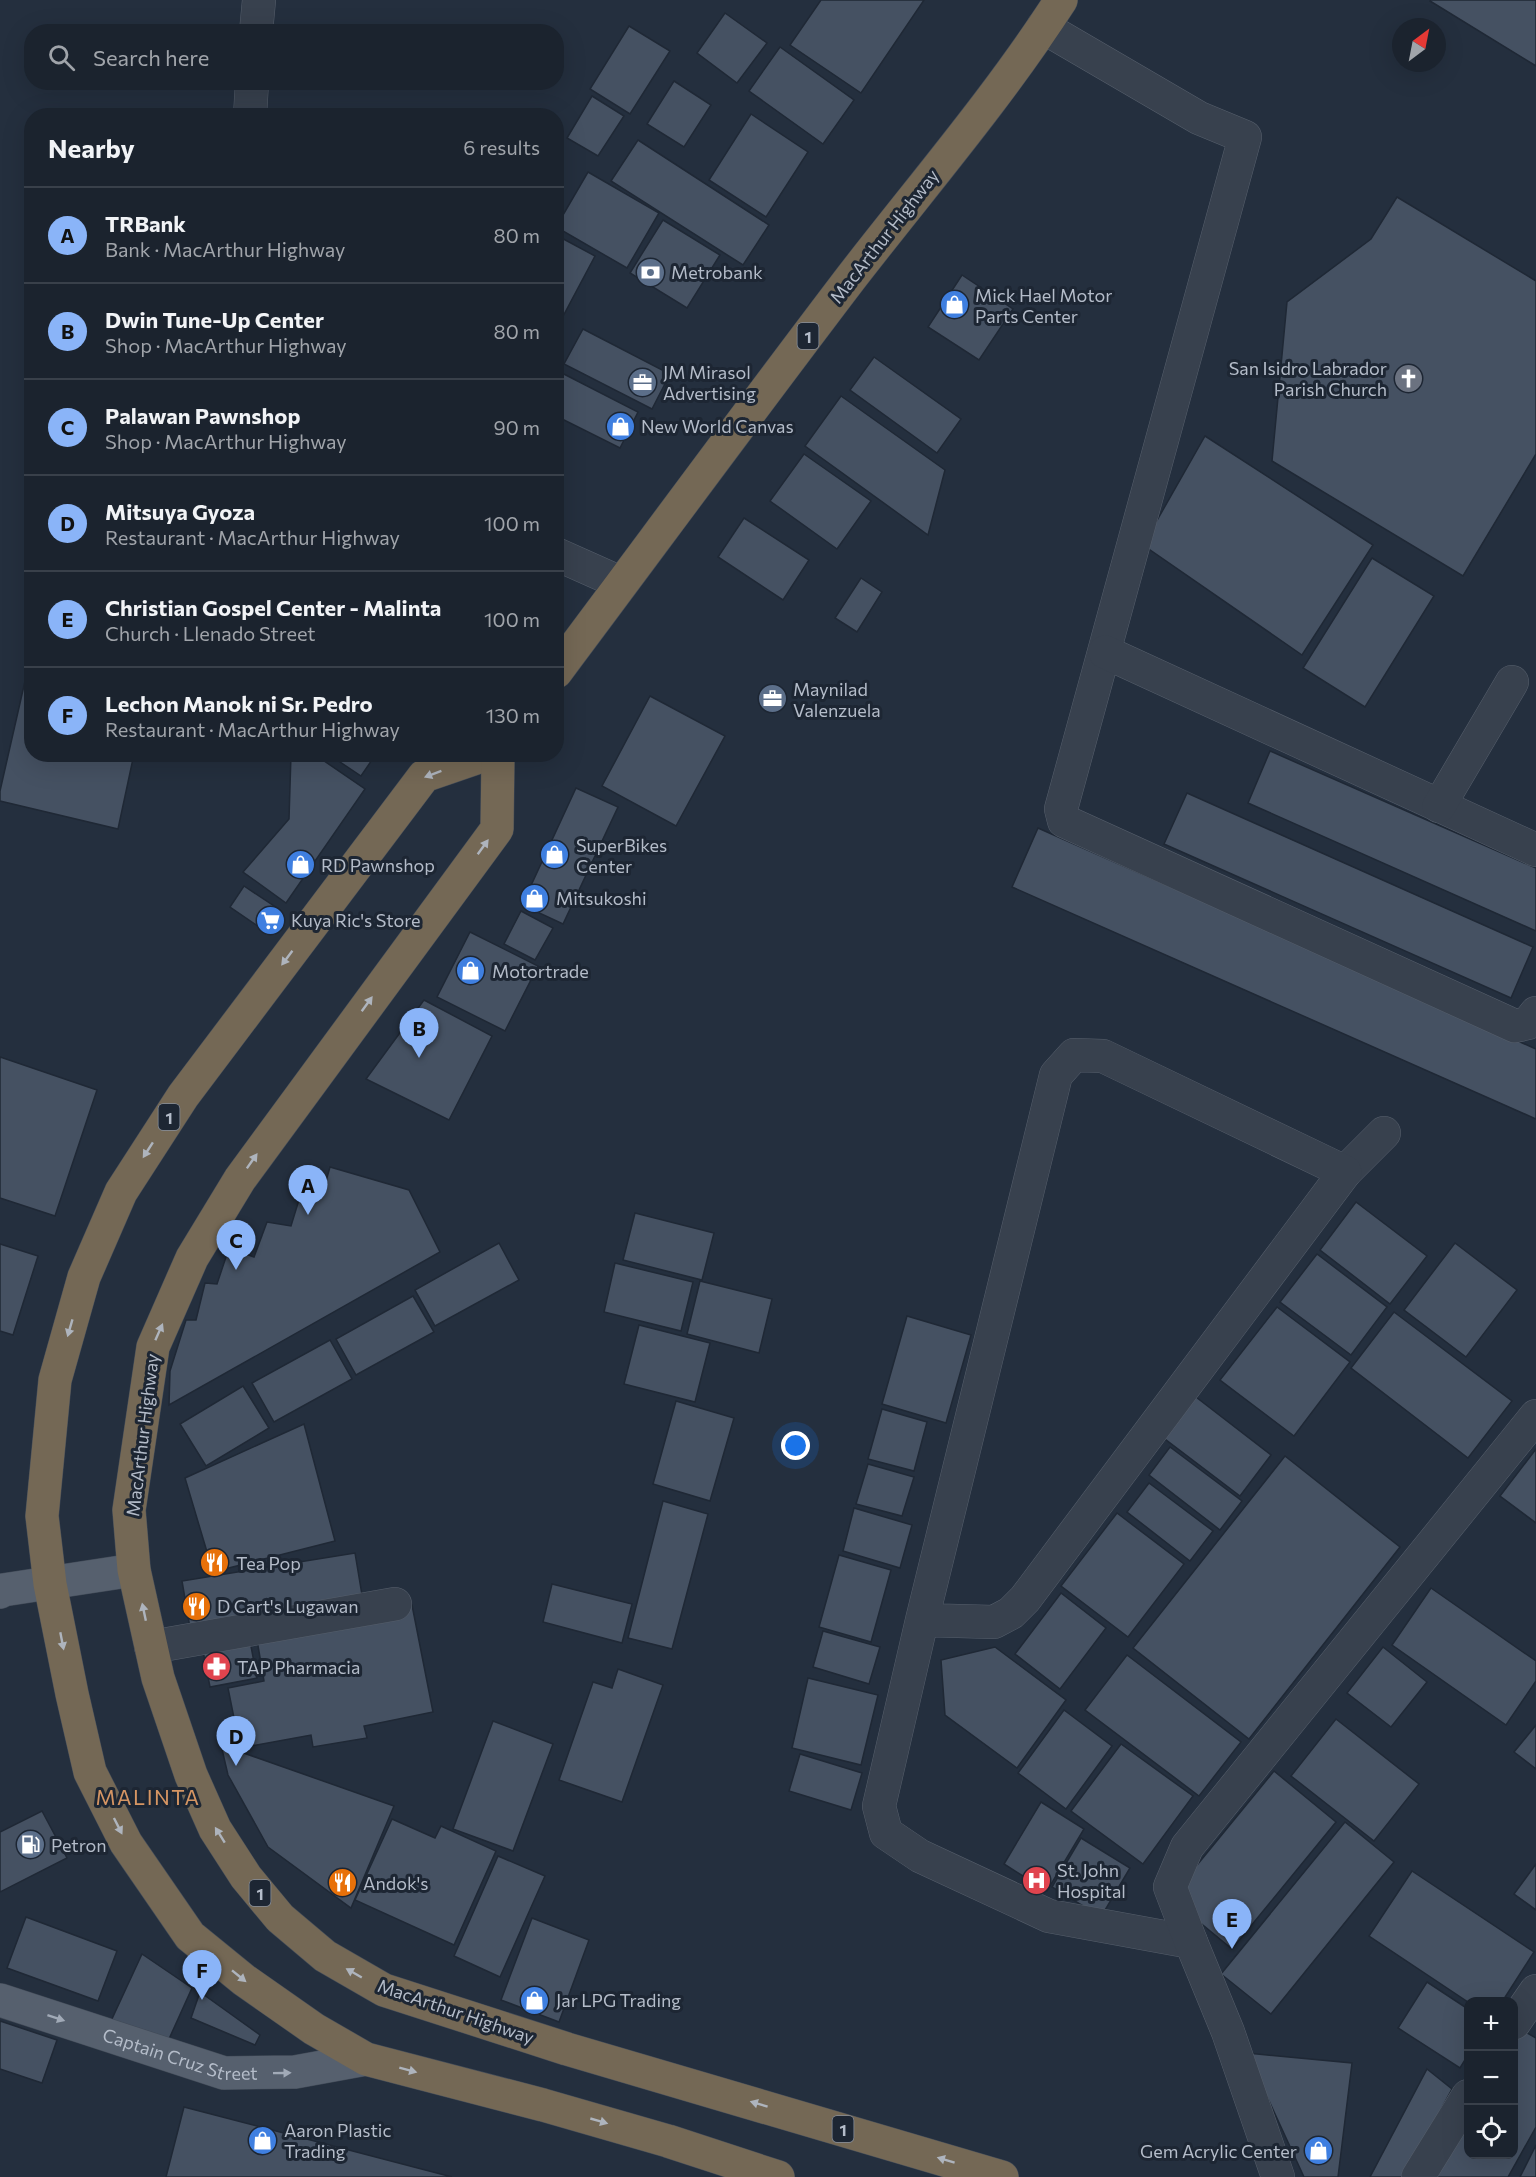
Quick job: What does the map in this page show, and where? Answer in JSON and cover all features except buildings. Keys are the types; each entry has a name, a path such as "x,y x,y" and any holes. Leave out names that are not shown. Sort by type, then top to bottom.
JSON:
{"highway":[{"name":"MacArthur Highway","path":"564,661 1052,13"},
{"name":"1","path":"465,762 424,776 183,1096 121,1192 84,1277 55,1380 42,1516 50,1584 72,1694 90,1772 126,1844 190,1936 244,1980 314,2030 366,2060 543,2105 668,2141 778,2177"},
{"name":"MacArthur Highway","path":"498,762 497,829 240,1179 188,1268 153,1347 129,1510 135,1570 158,1678 191,1775 215,1829 246,1877 280,1918 325,1956 384,1990 567,2049 1002,2177"}],"main road":[{"path":"0,1592 135,1570"},
{"name":"Captain Cruz Street","path":"0,2000 224,2073 295,2072 366,2060"}],"street":[{"path":"257,24 259,0"},
{"path":"1052,13 1085,50 1199,118 1245,137 1061,808 1064,821 1515,1026 1528,1023 1536,1013"},
{"path":"250,108 252,90"},
{"path":"564,558 621,583"},
{"path":"1105,652 1536,850"},
{"path":"1439,806 1512,682"},
{"path":"1191,1942 1049,1916 920,1856 886,1833 879,1806 922,1620 1056,1076 1074,1055 1103,1056 1345,1172"},
{"path":"922,1620 994,1622 1011,1613 1025,1599 1345,1172 1384,1133"},
{"path":"1278,2177 1228,2032 1170,1887 1187,1847 1536,1416"},
{"path":"151,1647 395,1604"},
{"path":"1518,2017 1536,1991"},
{"path":"1418,2177 1464,2102"}],"place":[{"name":"Metrobank","path":"650,272"},
{"name":"Mick Hael Motor Parts Center","path":"954,305"},
{"name":"San Isidro Labrador Parish Church","path":"1408,378"},
{"name":"JM Mirasol Advertising","path":"642,382"},
{"name":"New World Canvas","path":"620,426"},
{"name":"Maynilad Valenzuela","path":"772,699"},
{"name":"SuperBikes Center","path":"555,855"},
{"name":"RD Pawnshop","path":"300,865"},
{"name":"Mitsukoshi","path":"535,898"},
{"name":"Kuya Ric's Store","path":"270,920"},
{"name":"Motortrade","path":"471,971"},
{"name":"Dwin Tune-Up Center","path":"419,1058"},
{"name":"TRBank","path":"308,1215"},
{"name":"Palawan Pawnshop","path":"236,1270"},
{"name":"Tea Pop","path":"215,1563"},
{"name":"D Cart's Lugawan","path":"196,1606"},
{"name":"TAP Pharmacia","path":"216,1667"},
{"name":"Mitsuya Gyoza","path":"236,1766"},
{"name":"Petron","path":"30,1845"},
{"name":"St. John Hospital","path":"1036,1880"},
{"name":"Andok's","path":"342,1883"},
{"name":"Christian Gospel Center - Malinta","path":"1232,1949"},
{"name":"Lechon Manok ni Sr. Pedro","path":"202,2000"},
{"name":"Jar LPG Trading","path":"535,2000"},
{"name":"Aaron Plastic Trading","path":"263,2140"},
{"name":"Gem Acrylic Center","path":"1318,2151"}],"district":[{"name":"MALINTA","path":"148,1796"}]}
